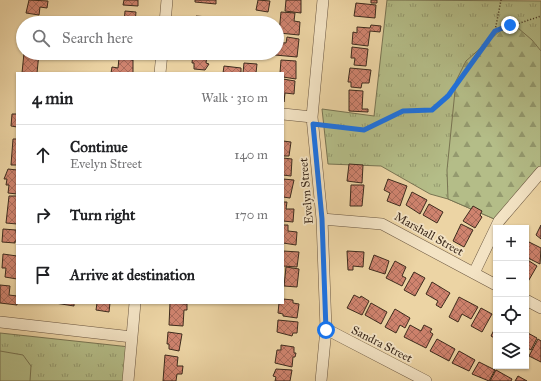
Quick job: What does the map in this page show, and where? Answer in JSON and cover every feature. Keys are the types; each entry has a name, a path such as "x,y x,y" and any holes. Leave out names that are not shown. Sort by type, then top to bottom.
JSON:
{"street":[{"path":"166,16 167,0"},
{"name":"Evelyn Street","path":"321,381 326,330 322,219 313,120 323,0"},
{"path":"160,72 161,60"},
{"path":"284,114 313,120"},
{"path":"474,273 499,221 541,172"},
{"name":"Marshall Street","path":"322,219 382,224 493,283"},
{"path":"529,302 541,308"},
{"path":"128,381 135,304"},
{"path":"0,322 132,337"},
{"name":"Sandra Street","path":"326,330 426,381"}],"path":[{"path":"313,120 364,130 403,111 432,110 448,96 495,31 501,0"},
{"path":"495,31 541,16"}],"green space":[{"path":"387,0 541,1 541,171 499,221 448,199 430,194 381,166 328,164 322,109 374,116"},
{"path":"518,28 532,40 541,51 541,171 499,221 448,199 447,170 456,81 466,61 501,30"},
{"path":"0,333 130,347 126,381 0,381"},
{"path":"0,351 23,355 31,366 30,381 0,381"}],"building":[{"path":"29,0 48,1 47,8 40,7 39,15 26,13"},
{"path":"124,0 138,0 138,6 123,5"},
{"path":"195,0 216,0 216,4 195,2"},
{"path":"258,0 270,1 268,12 256,10"},
{"path":"286,0 301,0 301,13 285,11"},
{"path":"371,0 377,0 377,3 371,3"},
{"path":"356,3 376,5 375,18 354,16"},
{"path":"125,11 136,12 136,16 125,16"},
{"path":"281,12 295,13 294,21 300,22 299,35 284,34 284,16 281,16"},
{"path":"371,25 381,26 380,32 370,31 368,46 352,44 353,32 357,33 357,27 370,28"},
{"path":"287,37 299,39 297,57 284,56 284,43 286,43"},
{"path":"352,47 368,49 366,66 354,65 355,58 351,58"},
{"path":"23,60 38,60 37,72 22,72"},
{"path":"119,60 133,60 133,72 111,72 112,67 118,68"},
{"path":"192,60 206,60 206,63 209,64 205,70 194,69 194,63 192,63"},
{"path":"281,60 296,61 296,79 284,77 284,72 280,72"},
{"path":"244,63 257,64 256,72 243,72"},
{"path":"224,66 241,68 241,72 223,72"},
{"path":"350,68 371,70 369,83 362,83 361,88 351,87 351,82 348,82"},
{"path":"284,79 295,81 294,94 285,93 284,102"},
{"path":"349,90 363,91 362,109 368,109 368,112 349,111"},
{"path":"12,114 16,114 16,127 11,126"},
{"path":"13,139 16,139 16,165 11,165"},
{"path":"284,141 291,142 289,156 284,156"},
{"path":"284,158 292,159 291,176 284,175"},
{"path":"349,164 363,165 362,183 347,181"},
{"path":"8,169 16,170 16,194 8,193 9,185 6,185 7,179 4,179"},
{"path":"284,179 294,180 290,198 284,197"},
{"path":"388,179 407,186 400,206 387,201 390,193 384,190"},
{"path":"351,185 364,185 362,206 350,206"},
{"path":"412,192 427,200 420,214 406,205"},
{"path":"9,196 16,196 16,224 6,223"},
{"path":"284,202 287,202 286,209 294,209 293,222 284,221"},
{"path":"429,204 443,212 437,223 423,215"},
{"path":"473,206 482,211 480,215 482,217 475,228 463,221"},
{"path":"461,224 473,230 464,247 453,241"},
{"path":"284,225 288,225 288,231 297,232 296,245 284,243"},
{"path":"541,225 541,239 536,235"},
{"path":"3,229 16,230 15,243 2,242"},
{"path":"529,242 541,248 540,264 529,258"},
{"path":"284,251 299,252 297,267 284,266"},
{"path":"347,251 364,252 363,267 353,266 353,270 348,270"},
{"path":"3,254 16,256 16,279 5,277 6,268 2,268"},
{"path":"374,255 389,261 385,274 369,269"},
{"path":"395,261 406,267 402,276 406,278 402,286 386,278"},
{"path":"529,261 537,266 529,280"},
{"path":"286,267 299,269 297,287 284,286"},
{"path":"414,272 425,278 415,296 404,290"},
{"path":"432,282 450,293 441,308 436,305 438,301 426,294"},
{"path":"0,285 10,286 9,295 16,296 17,305 0,303"},
{"path":"354,295 360,298 361,296 369,301 362,315 347,308"},
{"path":"459,297 478,307 471,319 462,314 458,322 449,317"},
{"path":"284,299 293,300 293,303 299,304 297,318 283,316 283,314 278,313 279,304 284,304"},
{"path":"371,303 387,312 381,324 365,315"},
{"path":"61,304 74,304 74,306"},
{"path":"97,304 110,304 109,312 96,310"},
{"path":"170,304 187,304 187,310 184,310 183,326 169,325"},
{"path":"481,308 492,314 482,332 471,326"},
{"path":"395,309 410,318 405,328 400,325 396,333 385,327"},
{"path":"278,320 298,322 297,333 293,333 292,336 277,332"},
{"path":"410,325 421,331 424,325 432,329 430,332 433,334 426,348 404,337"},
{"path":"168,332 182,334 179,351 169,349 169,344 167,344"},
{"path":"529,334 537,338 531,350 529,349"},
{"path":"437,339 455,349 449,361 430,351"},
{"path":"538,339 541,341 541,362 529,356"},
{"path":"281,345 294,347 294,353 296,353 295,357 293,357 292,367 275,363 277,350 281,350"},
{"path":"459,351 475,360 469,371 452,363"},
{"path":"165,355 178,357 177,366 183,366 182,374 177,374 176,381 163,381"},
{"path":"479,362 495,370 489,381 472,374"},
{"path":"276,369 292,370 290,381 275,381 276,377 273,376"},
{"path":"496,370 512,379 511,381 490,381"},
{"path":"518,376 527,381 515,381"}],"route":[{"path":"326,330 322,219 313,124 364,130 403,111 432,110 448,96 495,31 510,25"}]}
